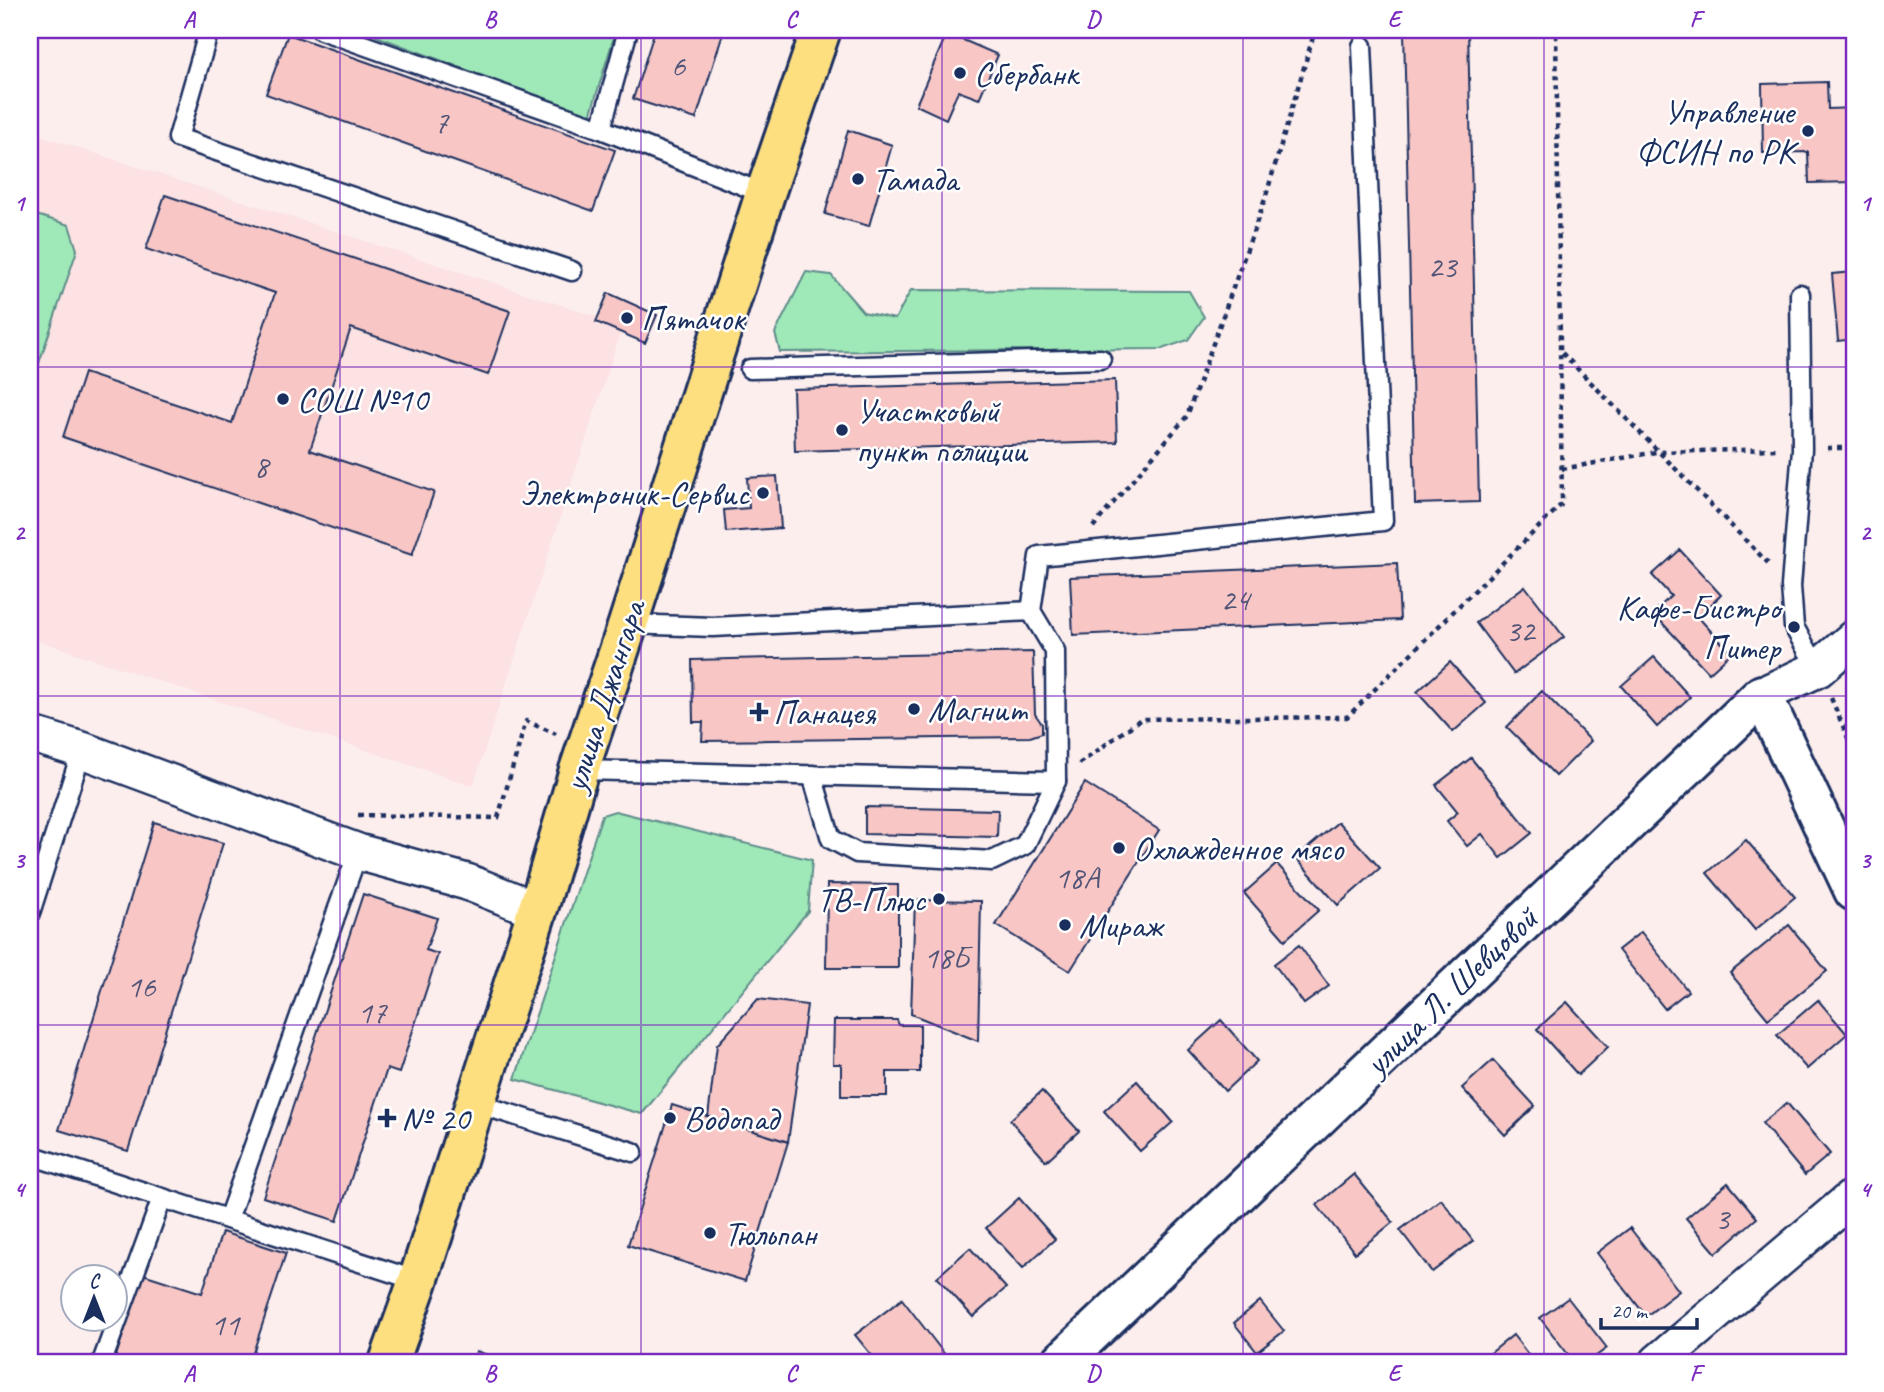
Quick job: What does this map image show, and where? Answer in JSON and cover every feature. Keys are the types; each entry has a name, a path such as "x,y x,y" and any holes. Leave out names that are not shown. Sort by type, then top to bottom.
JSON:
{"main road":[{"name":"улица Джангара","path":"388,1362 418,1281 765,194 821,30"}],"street":[{"name":"улица Л. Шевцовой","path":"1061,1362 1762,695 1818,668 1854,638"},
{"path":"1762,695 1854,891"},
{"path":"30,733 358,852 467,882 537,910"},
{"path":"1658,1362 1854,1196"}],"lane":[{"path":"209,30 178,138 572,271"},
{"path":"321,30 601,129 765,194"},
{"path":"601,129 628,30"},
{"path":"811,775 831,839 857,853 992,861 1025,845 1056,781 1055,651 1031,611 1039,556 1383,521 1362,46"},
{"path":"1800,295 1802,449 1791,586 1794,627 1818,668"},
{"path":"750,369 1101,359"},
{"path":"628,624 713,627 1031,611"},
{"path":"30,913 82,750"},
{"path":"583,759 811,775 1056,781"},
{"path":"228,1219 358,852"},
{"path":"475,1103 633,1152"},
{"path":"30,1155 418,1281"},
{"path":"102,1362 162,1198"}],"path":[{"path":"1070,553 1187,416 1265,199 1315,30"},
{"path":"1056,781 1141,719 1347,717 1562,504 1556,30"},
{"path":"1562,354 1791,586"},
{"path":"1562,469 1656,452 1854,448"},
{"path":"1818,668 1854,752"},
{"path":"352,814 498,818 526,721 583,759"}],"shaded area":[{"path":"30,132 623,325 473,786 30,638"}],"green space":[{"path":"360,30 616,30 590,116"},
{"path":"30,213 69,225 77,250 30,390"},
{"path":"806,272 831,275 863,312 895,319 911,290 1189,291 1204,317 1188,340 1162,349 780,352 775,333"},
{"path":"615,811 812,860 808,911 642,1114 515,1079 602,815"}],"building":[{"path":"655,30 724,30 696,119 633,99"},
{"path":"1404,30 1468,30 1479,502 1415,504"},
{"name":"Сбербанк","path":"947,33 998,55 979,99 958,91 946,119 916,105"},
{"path":"288,34 615,150 593,211 266,94"},
{"name":"Управление ФСИН по РК","path":"1827,82 1828,109 1854,108 1854,182 1809,183 1808,152 1763,153 1762,84"},
{"name":"Тамада","path":"848,130 892,145 869,226 825,214"},
{"name":"СОШ №10","path":"165,195 510,311 488,375 351,328 310,450 434,492 412,555 63,437 84,373 232,423 275,293 146,249"},
{"path":"1854,272 1854,339 1838,341 1832,274"},
{"name":"Пятачок","path":"608,293 657,315 645,343 596,322"},
{"path":"1115,380 1117,442 795,451 793,389"},
{"name":"Электроник-Сервис","path":"777,476 781,528 726,532 724,510 749,508 747,478"},
{"path":"1680,550 1721,595 1698,617 1731,653 1709,673 1653,613 1671,596 1652,575"},
{"path":"1397,563 1400,620 1073,635 1070,577"},
{"path":"1525,586 1564,637 1514,674 1476,623"},
{"path":"1033,652 1035,714 1042,724 1042,733 1030,737 702,741 703,722 693,722 692,660"},
{"path":"1654,657 1690,697 1657,727 1621,686"},
{"path":"1450,662 1486,703 1453,732 1417,692"},
{"path":"1542,691 1591,741 1556,776 1507,727"},
{"path":"1471,758 1532,833 1501,858 1482,834 1467,846 1447,821 1458,812 1436,785"},
{"path":"1085,783 1159,830 1070,971 996,925"},
{"path":"865,807 998,810 997,837 865,834"},
{"path":"154,822 223,843 128,1151 59,1130"},
{"path":"1338,822 1380,868 1338,905 1296,858"},
{"path":"1746,840 1795,897 1755,930 1707,873"},
{"path":"1277,864 1319,910 1285,940 1244,893"},
{"path":"827,884 898,885 898,968 826,968"},
{"path":"363,894 437,918 426,950 438,954 399,1073 387,1069 337,1221 263,1197"},
{"path":"915,900 981,901 978,1041 911,1014"},
{"path":"1789,925 1827,971 1768,1019 1730,973"},
{"path":"1641,932 1688,991 1665,1009 1618,950"},
{"path":"1299,945 1329,986 1304,1004 1274,964"},
{"path":"758,999 807,1005 788,1142 708,1117 717,1045"},
{"path":"1818,1000 1847,1034 1807,1069 1777,1035"},
{"path":"1567,1002 1608,1047 1578,1075 1537,1029"},
{"path":"834,1020 897,1020 899,1025 920,1025 920,1072 887,1072 887,1096 841,1096 841,1064 833,1064"},
{"path":"1221,1020 1257,1061 1225,1091 1188,1050"},
{"path":"1493,1060 1535,1106 1505,1135 1462,1088"},
{"path":"1137,1081 1173,1122 1140,1151 1104,1111"},
{"path":"1042,1091 1079,1131 1046,1161 1010,1120"},
{"path":"1787,1103 1830,1154 1805,1175 1762,1123"},
{"path":"672,1105 788,1142 745,1281 628,1245"},
{"path":"1354,1174 1393,1222 1355,1253 1317,1205"},
{"path":"1728,1183 1757,1218 1716,1253 1686,1218"},
{"path":"1019,1198 1055,1239 1023,1268 986,1228"},
{"path":"1441,1199 1473,1241 1432,1272 1400,1230"},
{"path":"1630,1228 1679,1291 1646,1316 1597,1253"},
{"path":"222,1232 286,1253 250,1362 114,1362 124,1332 130,1332 130,1313 143,1274 202,1293"},
{"path":"970,1248 1006,1288 973,1317 937,1277"},
{"path":"1568,1298 1607,1348 1588,1362 1574,1362 1540,1318"},
{"path":"902,1299 946,1356 939,1362 877,1362 855,1335"},
{"path":"1260,1301 1284,1331 1257,1352 1234,1323"},
{"path":"1513,1335 1534,1362 1482,1360"},
{"path":"476,1351 508,1362 473,1362"}],"place":[{"name":"Сбербанк","path":"960,73"},
{"name":"Управление ФСИН по РК","path":"1808,131"},
{"name":"Тамада","path":"858,179"},
{"name":"Пятачок","path":"627,318"},
{"name":"СОШ №10","path":"283,399"},
{"name":"Участковый пункт полиции","path":"842,430"},
{"name":"Электроник-Сервис","path":"763,493"},
{"name":"Кафе-Бистро Питер","path":"1794,627"},
{"name":"Магнит","path":"914,709"},
{"name":"Панацея","path":"759,712"},
{"name":"Охлажденное мясо","path":"1119,848"},
{"name":"ТВ-Плюс","path":"939,899"},
{"name":"Мираж","path":"1065,925"},
{"name":"№ 20","path":"387,1118"},
{"name":"Водопад","path":"670,1118"},
{"name":"Тюльпан","path":"710,1233"}]}
